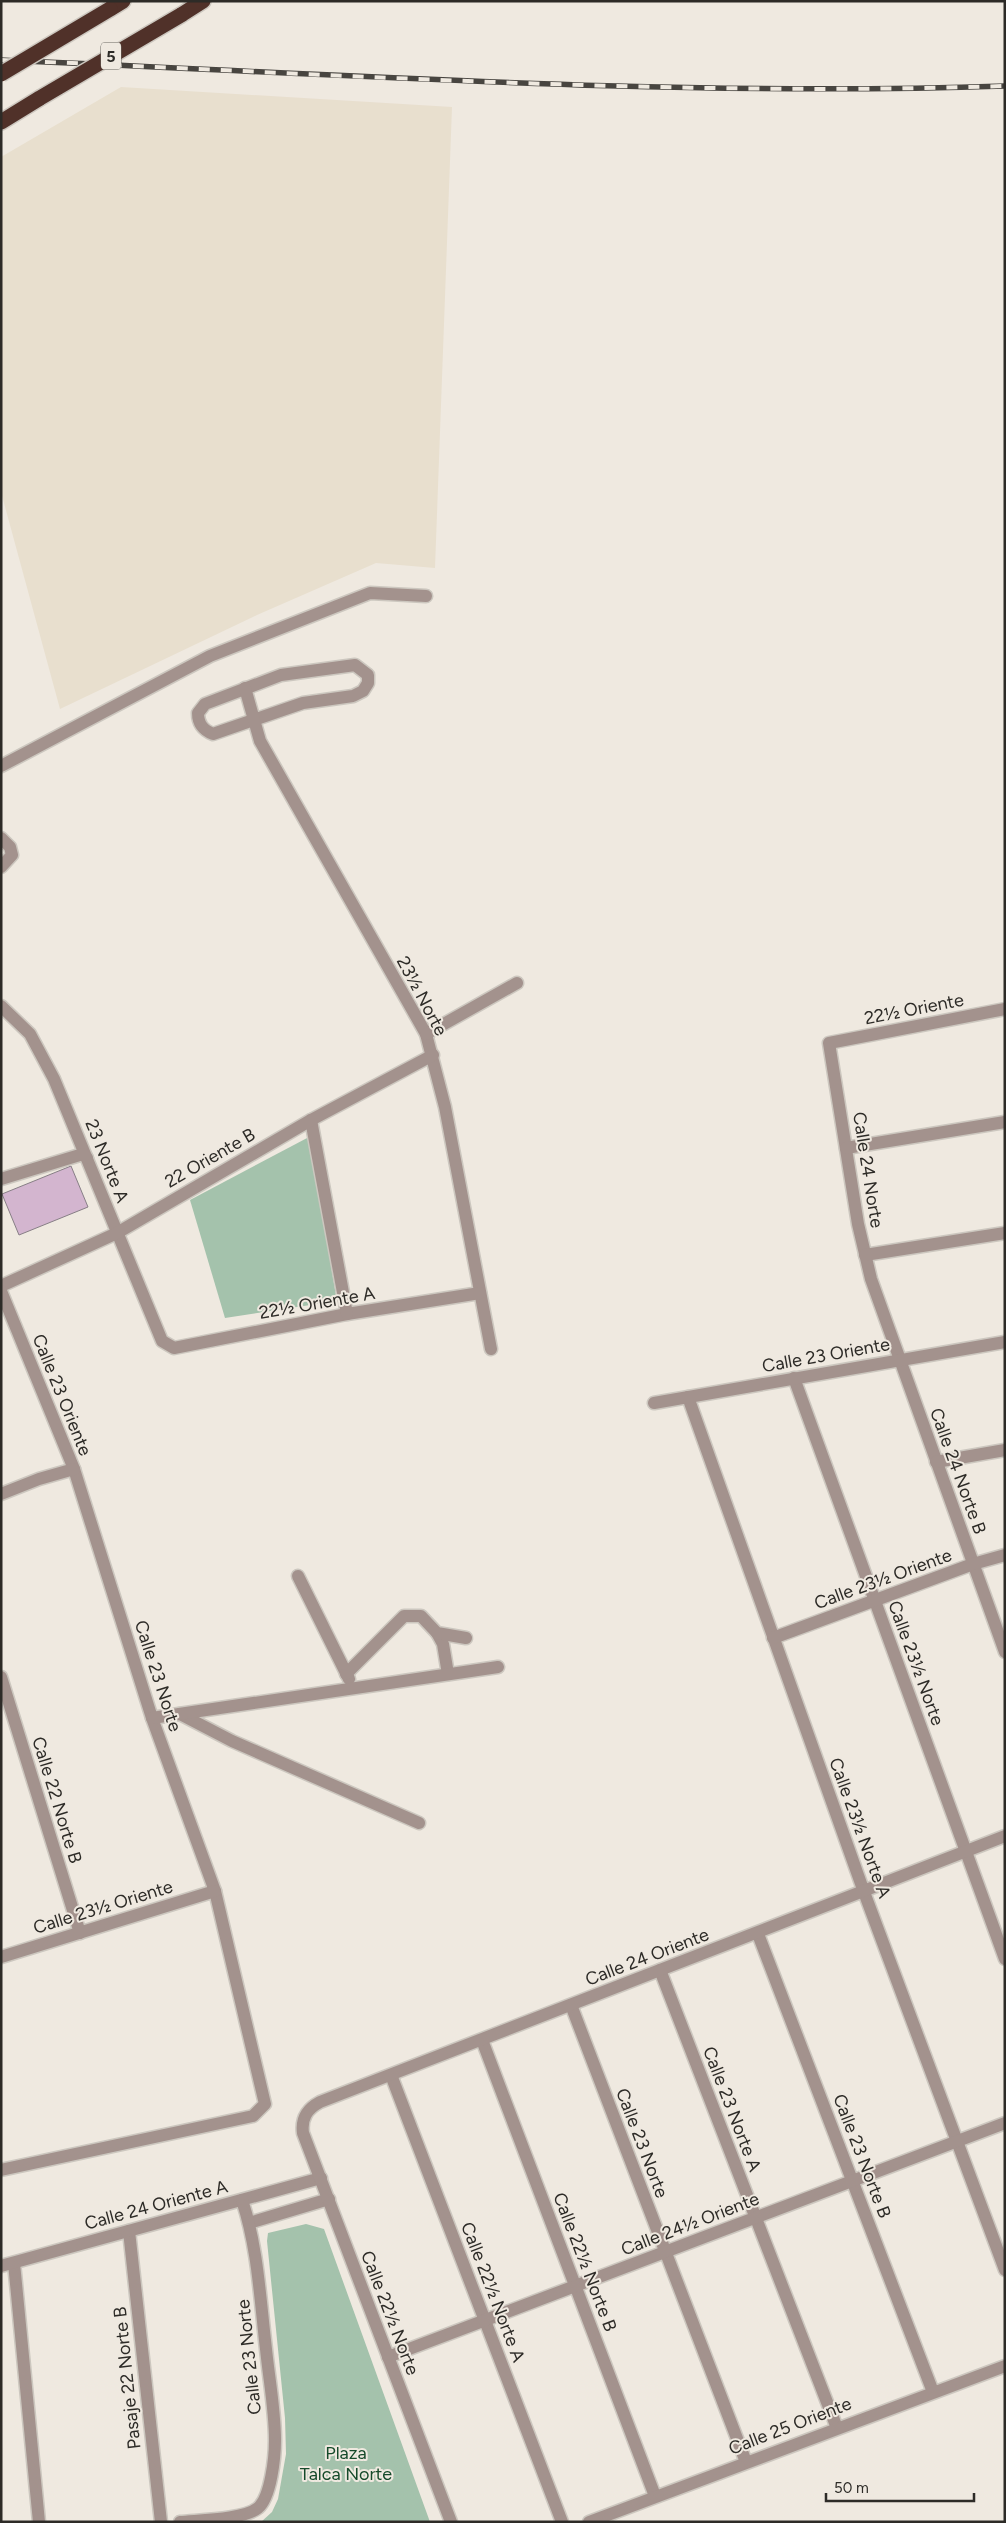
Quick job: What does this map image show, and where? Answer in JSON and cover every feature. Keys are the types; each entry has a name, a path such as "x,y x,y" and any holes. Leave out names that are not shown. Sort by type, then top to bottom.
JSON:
{"highway":[{"name":"5","path":"1,122 203,1"},
{"name":"5","path":"1,74 116,5"}],"street":[{"path":"1,766 210,656 370,593 426,596"},
{"path":"355,664 368,675 368,683 363,691 354,696 304,703 252,719 213,734 205,731 198,718 198,713 205,704 281,675 355,664"},
{"name":"23½ Norte","path":"245,688 252,719 260,742 426,1034 445,1107 492,1349"},
{"path":"1,838 5,839 12,855 1,867"},
{"path":"426,1034 517,983"},
{"name":"23 Norte A","path":"1,1006 30,1034 54,1080 88,1158 162,1341"},
{"name":"22½ Oriente","path":"829,1043 1005,1009"},
{"name":"Calle 24 Norte","path":"829,1043 865,1255 878,1302"},
{"name":"22 Oriente B","path":"1,1286 117,1233 311,1120 433,1055"},
{"path":"311,1120 347,1314"},
{"path":"846,1148 1005,1122"},
{"path":"1,1180 83,1154 88,1158"},
{"path":"865,1255 1005,1233"},
{"name":"Calle 23 Oriente","path":"1,1291 74,1469 39,1479 1,1494"},
{"name":"22½ Oriente A","path":"162,1341 174,1348 347,1314 480,1293"},
{"name":"Calle 24 Norte B","path":"878,1302 1005,1652"},
{"name":"Calle 23 Oriente","path":"654,1403 1005,1342"},
{"name":"Calle 23½ Norte","path":"794,1378 1005,1959"},
{"name":"Calle 23½ Norte A","path":"688,1397 864,1892 1005,2270"},
{"path":"936,1462 1005,1450"},
{"name":"Calle 23 Norte","path":"1,2170 253,2116 265,2104 216,1891 152,1718 74,1469"},
{"name":"Calle 23½ Oriente","path":"774,1638 973,1564 1005,1554"},
{"path":"298,1576 354,1688"},
{"path":"346,1674 404,1616 421,1616 437,1633 444,1644 448,1674"},
{"path":"437,1633 466,1638"},
{"path":"152,1718 498,1667"},
{"name":"Calle 22 Norte B","path":"1,1677 80,1933"},
{"path":"180,1714 232,1741 419,1823"},
{"name":"Calle 24 Oriente","path":"305,2115 320,2102 758,1934 1005,1836"},
{"name":"Calle 23½ Oriente","path":"1,1957 216,1891"},
{"name":"Calle 23 Norte B","path":"758,1934 933,2392"},
{"name":"Calle 23 Norte A","path":"660,1970 836,2428"},
{"name":"Calle 23 Norte","path":"571,2005 746,2462"},
{"name":"Calle 22½ Norte B","path":"482,2040 655,2496"},
{"name":"Calle 22½ Norte A","path":"391,2075 562,2522"},
{"name":"Calle 22½ Norte","path":"305,2115 303,2133 451,2522"},
{"name":"Calle 24½ Oriente","path":"388,2357 1005,2123"},
{"name":"Calle 24 Oriente A","path":"8,2264 321,2178"},
{"path":"250,2222 329,2199"},
{"name":"Calle 23 Norte","path":"180,2522 244,2514 258,2508 266,2496 273,2465 275,2439 256,2257 250,2222 242,2200"},
{"name":"Pasaje 22 Norte B","path":"129,2231 160,2522"},
{"path":"8,2264 39,2522"},
{"name":"Calle 25 Oriente","path":"589,2522 1005,2366"}],"shaded area":[{"path":"121,87 452,107 435,568 376,563 257,615 60,709 1,492 1,157"}],"green space":[{"path":"309,1137 337,1301 225,1318 190,1200"},
{"name":"Plaza Talca Norte","path":"306,2224 324,2229 430,2522 261,2522 272,2512 278,2499 286,2454 285,2418 267,2241 268,2233"}],"building":[{"path":"71,1166 88,1207 19,1235 2,1194"}],"railway":[{"path":"1,60 628,86 754,89 1005,86"}]}
